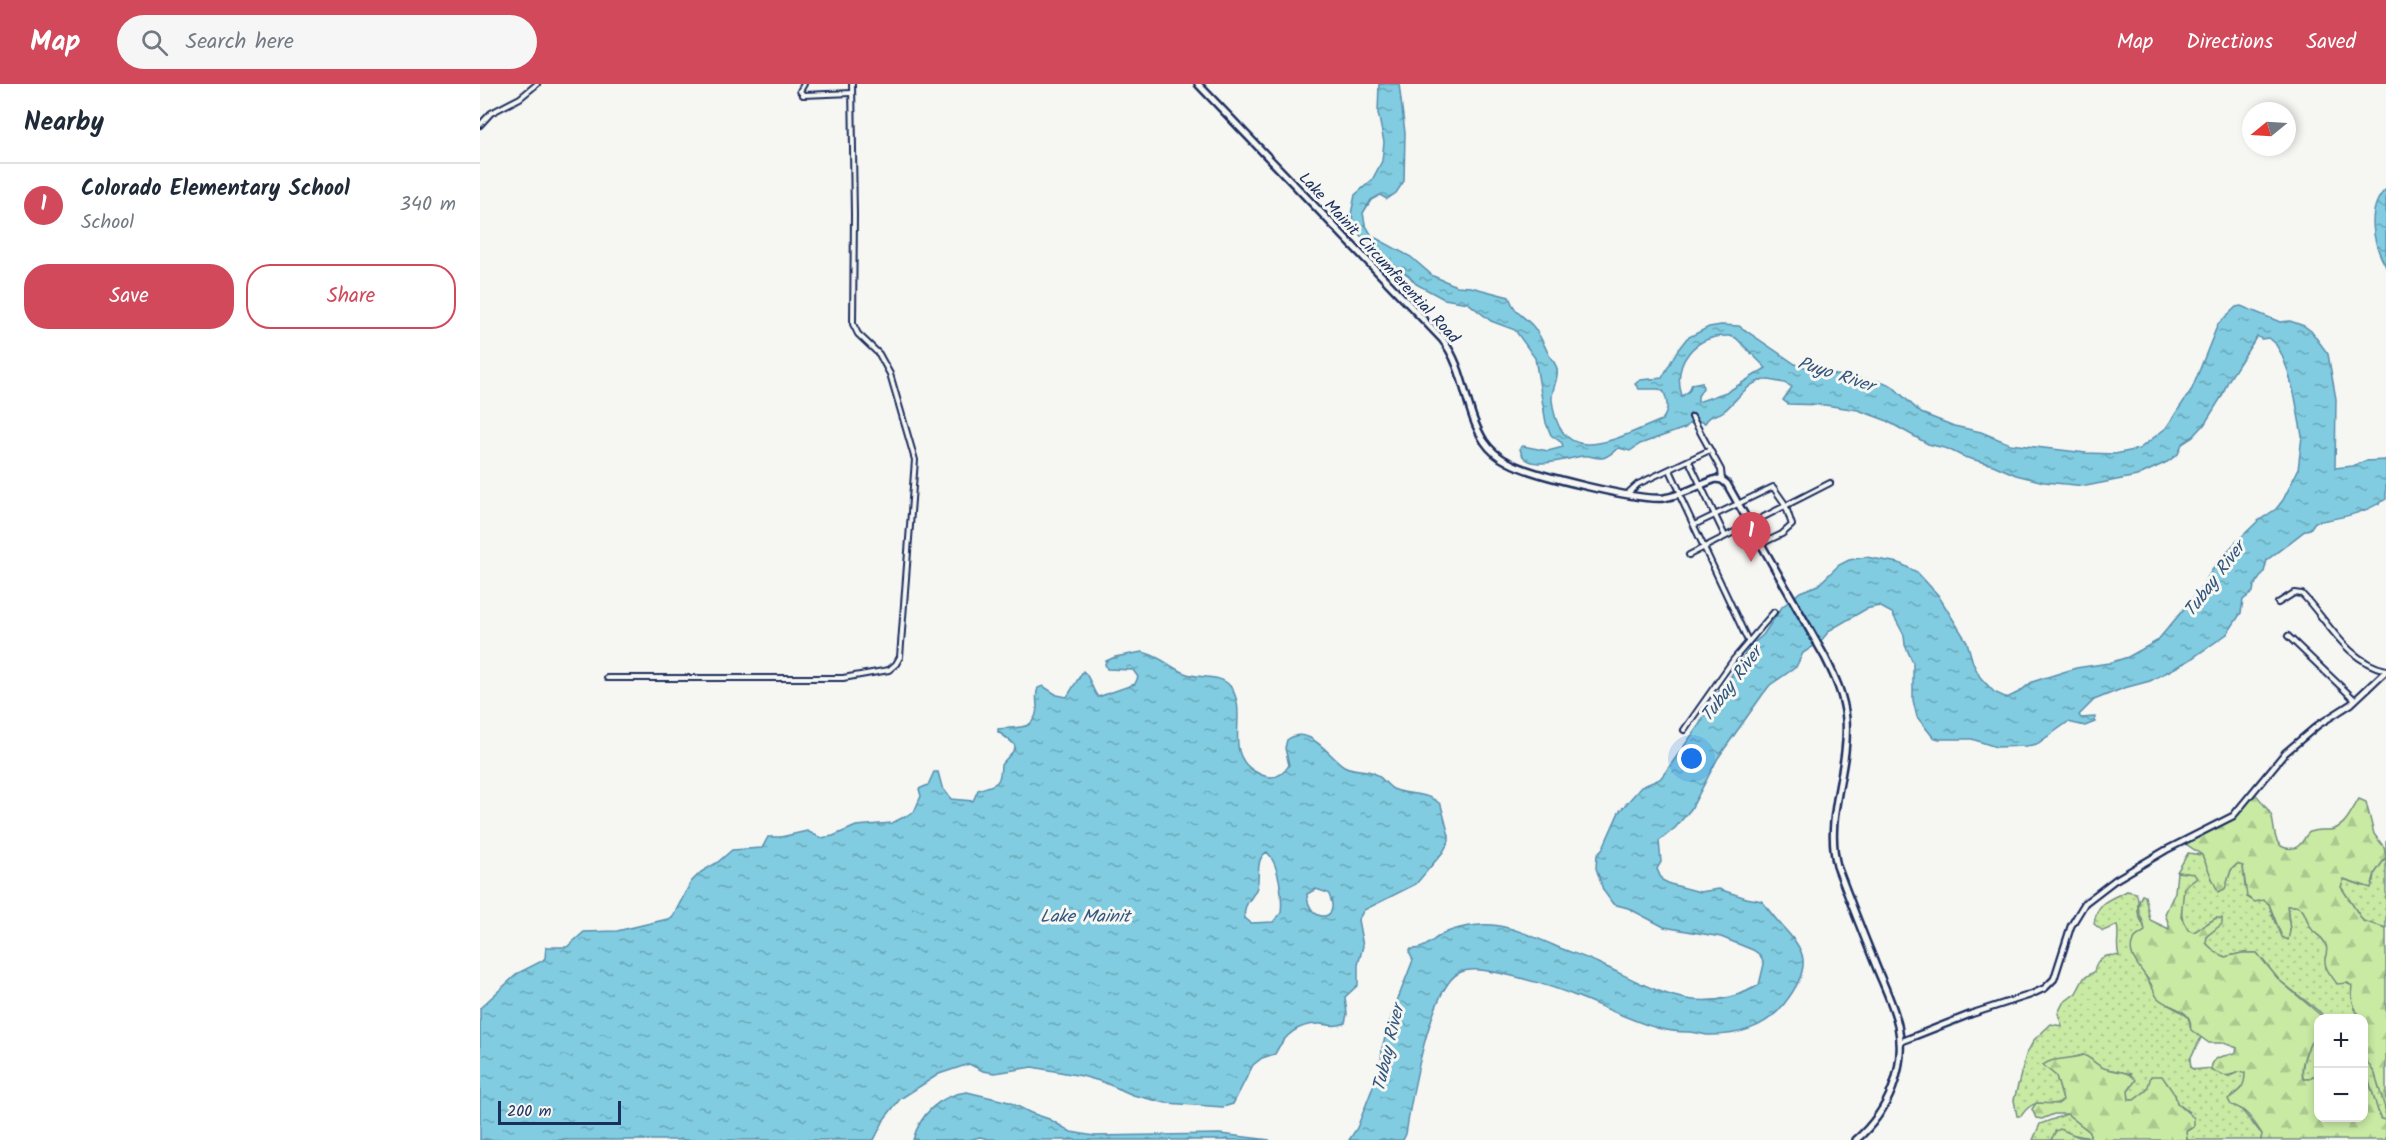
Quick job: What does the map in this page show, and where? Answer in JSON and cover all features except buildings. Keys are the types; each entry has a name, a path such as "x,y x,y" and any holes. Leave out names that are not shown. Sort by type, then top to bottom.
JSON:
{"main road":[{"name":"Lake Mainit Circumferential Road","path":"1198,84 1442,339 1458,364 1479,430 1494,453 1507,462 1527,470 1627,495 1655,498 1680,494 1713,480 1722,480"},
{"path":"1722,480 1825,657 1841,693 1846,719 1832,824 1833,848 1837,866 1894,1014 1900,1042 1898,1065 1885,1107 1874,1124 1856,1140"}],"street":[{"path":"480,125 491,113 520,98 537,84"},
{"path":"804,84 800,91 803,95 852,93"},
{"path":"607,678 829,679 880,673 893,667 900,657 915,460 890,374 879,354 858,334 853,324 852,84"},
{"path":"1692,417 1721,470 1722,480"},
{"path":"1627,495 1638,484 1710,450"},
{"path":"1689,461 1725,536"},
{"path":"1670,470 1748,641"},
{"path":"1689,555 1830,483"},
{"path":"1694,525 1773,487 1785,504 1792,522 1791,528 1761,544"},
{"path":"1900,1042 2045,988 2058,971 2071,926 2085,903 2115,880 2166,850 2233,816 2285,753 2318,725 2355,700 2386,671 2370,666 2359,658 2328,626 2302,594 2294,593 2278,603"},
{"path":"1684,730 1748,641 1774,612"},
{"path":"2288,636 2355,700"}],"green space":[{"path":"2255,794 2271,815 2277,842 2286,848 2294,848 2308,833 2335,829 2343,823 2359,799 2366,802 2374,834 2384,847 2386,857 2375,873 2371,888 2344,879 2341,887 2363,921 2386,928 2386,1112 2375,1074 2368,1063 2368,1014 2358,1014 2354,1006 2352,986 2348,983 2337,984 2329,972 2325,963 2326,945 2311,928 2304,911 2298,907 2287,906 2290,931 2288,940 2282,937 2269,904 2263,900 2255,902 2247,897 2243,866 2237,864 2231,870 2225,889 2218,892 2202,855 2183,842 2232,817"},
{"path":"2188,853 2202,855 2212,881 2228,879 2231,870 2237,864 2243,866 2245,887 2269,904 2275,923 2290,930 2287,906 2298,907 2304,911 2311,928 2326,945 2328,973 2333,978 2352,986 2358,1014 2322,1014 2279,980 2257,953 2242,953 2225,957 2215,952 2206,943 2207,936 2221,924 2216,918 2194,932 2188,931 2181,907 2183,894 2189,884 2187,873 2177,872"},
{"path":"2386,857 2386,928 2363,921 2341,887 2343,879 2364,886 2374,881 2375,873"},
{"path":"2177,872 2194,874 2197,878 2184,888 2181,917 2188,930 2194,932 2216,918 2222,918 2222,924 2207,936 2206,943 2215,952 2225,957 2242,953 2257,953 2279,980 2319,1014 2314,1014 2314,1042 2311,1042 2305,1055 2302,1070 2303,1079 2314,1076 2314,1122 2368,1122 2368,1081 2381,1119 2386,1120 2386,1140 2261,1140 2262,1134 2249,1116 2241,1109 2231,1105 2228,1099 2241,1089 2245,1073 2224,1075 2211,1069 2214,1060 2236,1052 2237,1048 2224,1043 2209,1043 2191,1030 2190,1021 2185,1013 2157,997 2131,950 2137,936 2145,931 2139,909 2142,895 2145,896 2150,920 2169,929 2165,914 2175,892"},
{"path":"2127,891 2136,893 2138,898 2139,915 2145,931 2135,938 2141,965 2148,980 2158,995 2169,1005 2185,1014 2190,1027 2202,1036 2190,1059 2191,1068 2211,1069 2226,1076 2238,1072 2245,1073 2245,1083 2238,1092 2239,1107 2262,1134 2261,1140 2187,1140 2186,1131 2194,1127 2189,1112 2177,1103 2175,1095 2150,1082 2147,1090 2134,1100 2129,1100 2128,1091 2133,1085 2131,1074 2101,1068 2083,1055 2043,1065 2056,1075 2063,1100 2051,1104 2032,1105 2021,1116 2017,1116 2014,1100 2026,1055 2034,1040 2051,1024 2062,1026 2058,1013 2063,1003 2076,993 2084,978 2094,972 2099,960 2109,955 2119,956 2117,925 2103,931 2094,924 2098,910 2105,902"},
{"path":"2311,1042 2314,1042 2314,1076 2303,1079 2304,1060"},
{"path":"2083,1055 2101,1067 2133,1077 2136,1080 2128,1091 2129,1100 2134,1100 2147,1090 2151,1076 2162,1076 2175,1095 2177,1103 2194,1118 2194,1127 2186,1131 2187,1140 2051,1140 2056,1131 2060,1129 2079,1137 2090,1138 2090,1132 2067,1114 2054,1114 2042,1119 2036,1118 2032,1109 2036,1103 2058,1104 2063,1100 2056,1076 2043,1065 2047,1062"},
{"path":"2368,1062 2380,1087 2385,1104 2386,1120 2382,1119 2376,1107 2369,1080"},
{"path":"2067,1114 2090,1132 2090,1138 2056,1131 2051,1140 2033,1140 2040,1124"}],"water":[{"name":"Tubay River","path":"1379,84 1399,84 1405,133 1404,181 1396,193 1387,199 1380,195 1371,200 1363,213 1365,224 1372,236 1411,257 1433,276 1457,286 1471,287 1509,297 1516,310 1537,332 1557,369 1552,400 1557,423 1567,437 1579,443 1594,444 1611,440 1662,420 1667,407 1664,392 1659,389 1639,389 1635,384 1640,380 1662,378 1687,338 1709,327 1721,325 1739,326 1795,364 1830,374 1883,382 1892,386 1921,413 1954,426 1981,432 2010,444 2115,454 2139,449 2166,428 2192,389 2218,324 2236,307 2241,306 2280,322 2290,321 2304,326 2311,331 2328,354 2336,399 2335,468 2353,466 2365,461 2386,460 2386,499 2360,512 2315,522 2310,529 2267,560 2264,572 2254,586 2253,592 2243,600 2241,613 2227,634 2188,661 2150,681 2094,700 2079,715 2081,718 2095,717 2095,722 2085,726 2068,722 2037,744 1996,747 1972,739 1933,737 1917,717 1913,700 1913,663 1905,645 1904,635 1892,613 1879,606 1866,609 1830,630 1820,642 1803,653 1796,667 1770,685 1718,758 1691,809 1675,828 1659,841 1661,862 1657,869 1662,880 1700,892 1719,889 1762,901 1799,948 1803,959 1802,971 1796,986 1777,1012 1759,1025 1729,1034 1707,1035 1673,1031 1638,1022 1551,987 1499,973 1464,971 1449,983 1439,999 1431,1021 1423,1046 1403,1140 1349,1140 1357,1128 1381,1066 1382,1048 1392,1014 1413,960 1409,952 1448,932 1480,925 1508,928 1677,997 1716,1000 1737,995 1759,985 1764,964 1760,955 1753,950 1721,937 1664,927 1628,908 1613,904 1603,890 1596,868 1597,855 1602,850 1619,812 1641,787 1660,779 1699,725 1714,697 1751,645 1763,635 1782,607 1800,592 1818,585 1839,565 1849,560 1866,557 1899,563 1917,572 1938,595 1967,642 1980,677 1994,692 2007,698 2032,682 2076,668 2109,663 2128,657 2157,641 2199,591 2216,564 2258,521 2276,509 2283,500 2298,470 2302,436 2295,397 2281,353 2269,338 2261,339 2257,336 2228,381 2222,396 2204,425 2193,437 2182,444 2178,454 2167,462 2137,476 2086,486 2044,482 2016,475 1948,449 1928,444 1885,420 1858,410 1825,405 1788,404 1783,400 1792,387 1766,380 1759,381 1746,389 1724,411 1709,418 1705,423 1692,421 1685,428 1640,444 1630,451 1619,448 1602,458 1586,456 1547,463 1529,461 1523,456 1520,448 1523,446 1548,451 1563,447 1562,443 1551,435 1546,423 1535,358 1515,330 1491,321 1468,303 1444,299 1416,284 1409,276 1371,249 1356,230 1351,214 1355,195 1372,180 1382,161 1384,142 1378,113","holes":["1729,336 1736,338 1766,368 1729,391 1698,402 1698,396 1703,388 1702,382 1692,384 1689,391 1682,396 1680,373 1689,353 1705,340"]},
{"path":"2386,189 2386,267 2375,237 2373,216 2379,197"},
{"name":"Lake Mainit","path":"1142,652 1155,656 1187,674 1216,678 1226,682 1235,696 1238,707 1240,753 1245,763 1260,774 1274,777 1284,772 1289,765 1285,748 1287,740 1303,735 1318,743 1344,766 1374,773 1393,789 1430,798 1441,805 1449,836 1443,852 1416,884 1364,910 1358,920 1363,946 1358,965 1358,985 1345,997 1347,1014 1345,1023 1313,1024 1299,1028 1287,1036 1275,1054 1262,1058 1253,1065 1233,1104 1223,1107 1166,1103 1133,1095 1082,1076 1032,1067 995,1073 983,1071 969,1064 939,1074 900,1099 885,1118 874,1140 480,1140 480,1008 518,973 542,961 545,958 546,947 567,947 584,932 617,931 672,918 691,882 701,872 732,850 762,848 768,837 781,837 807,831 821,838 833,836 856,826 892,823 914,812 921,796 919,789 928,785 934,772 938,772 942,787 951,799 973,801 978,790 998,781 1001,765 1015,748 1012,742 998,732 998,729 1023,727 1032,721 1037,708 1038,688 1043,686 1057,695 1067,697 1083,671 1088,676 1098,697 1135,684 1138,677 1133,670 1107,669 1106,661","holes":["1267,852 1275,864 1279,881 1281,913 1273,922 1251,923 1245,918 1244,913 1257,887 1261,858","1316,889 1328,893 1332,903 1332,910 1329,914 1318,915 1309,904 1307,894"]},
{"path":"967,1092 1009,1102 1049,1119 1071,1132 1094,1136 1220,1134 1270,1140 993,1140 980,1137 969,1140 913,1140 921,1122 932,1107 948,1097"}],"place":[{"name":"Colorado Elementary School","path":"1751,562"}],"water label":[{"name":"Puyo River","path":"1836,374"}]}
